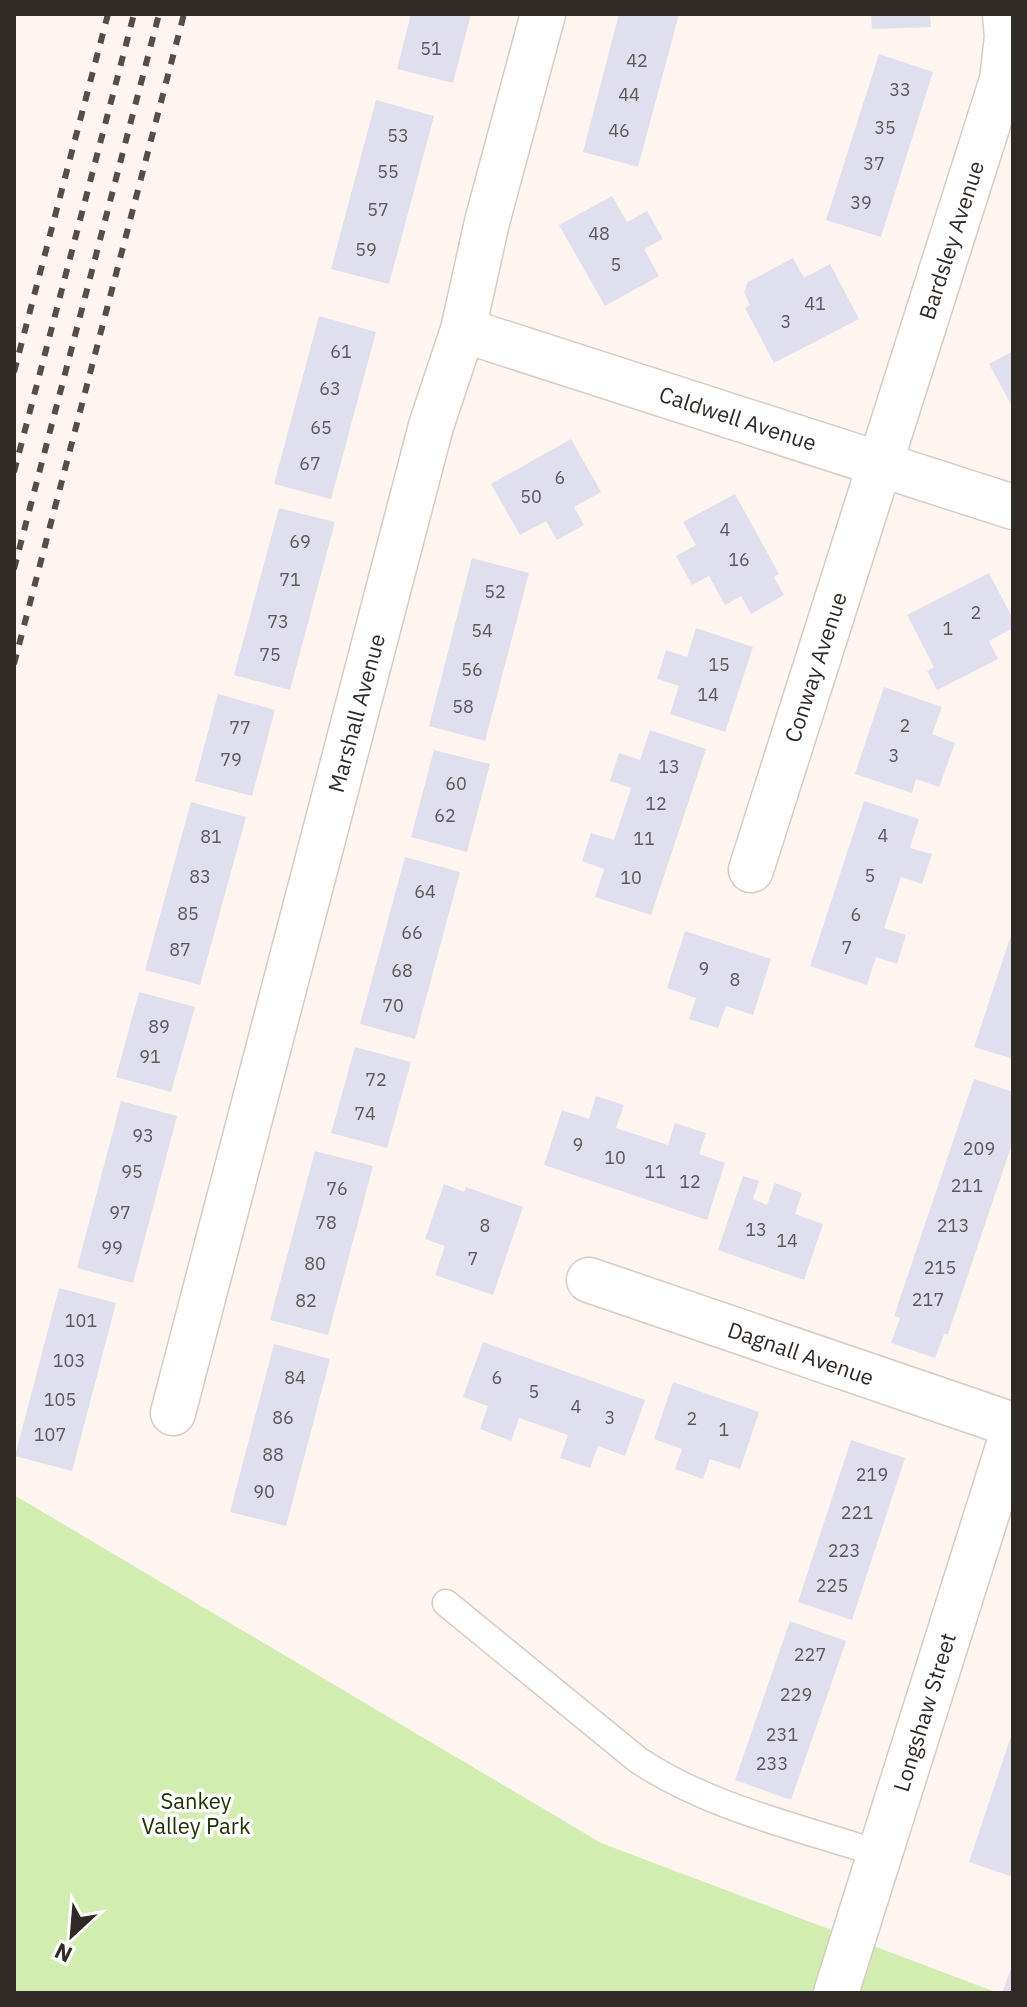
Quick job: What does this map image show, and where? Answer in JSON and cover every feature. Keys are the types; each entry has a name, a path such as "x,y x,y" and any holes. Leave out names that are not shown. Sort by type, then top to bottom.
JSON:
{"street":[{"name":"Marshall Avenue","path":"173,1413 427,441 463,330 487,222 543,14"},
{"name":"Bardsley Avenue","path":"880,463 1002,80 1007,37 1005,14"},
{"name":"Caldwell Avenue","path":"463,330 1013,507"},
{"name":"Conway Avenue","path":"751,870 880,463"},
{"name":"Dagnall Avenue","path":"589,1280 1013,1428"},
{"name":"Longshaw Street","path":"836,1993 1013,1428"}],"lane":[{"path":"446,1603 638,1760 661,1775 722,1802 880,1854"}],"green space":[{"name":"Sankey Valley Park","path":"14,1495 601,1843 998,1993 14,1993"}],"building":[{"path":"411,14 471,14 453,83 397,69"},
{"path":"619,14 679,14 638,167 583,152"},
{"path":"871,14 930,14 931,27 872,29"},
{"path":"879,54 933,72 881,237 826,220"},
{"path":"376,100 434,116 389,284 331,269"},
{"path":"612,196 627,222 647,211 663,239 644,249 659,276 605,306 559,225"},
{"path":"793,258 804,278 830,264 859,319 774,363 745,308 750,305 744,292 748,282"},
{"path":"319,316 376,332 331,499 274,484"},
{"path":"1013,351 1013,408 989,364"},
{"path":"571,439 601,492 574,507 584,525 557,540 546,521 520,535 491,484"},
{"path":"735,494 779,574 774,577 784,595 751,614 741,596 725,605 709,576 692,585 676,556 696,545 683,522"},
{"path":"279,508 335,522 290,690 234,675"},
{"path":"472,558 529,573 485,741 429,726"},
{"path":"989,573 1013,619 1013,628 989,641 998,659 937,690 927,671 934,667 907,615"},
{"path":"696,628 753,647 725,732 670,714 679,686 657,679 666,650 687,657"},
{"path":"884,687 942,707 932,734 955,743 939,787 916,779 912,793 855,774"},
{"path":"218,694 275,710 252,796 195,781"},
{"path":"650,730 706,749 651,915 595,897 604,869 582,861 591,833 614,840 631,788 610,781 619,753 640,760"},
{"path":"434,750 490,764 467,852 411,837"},
{"path":"864,801 919,819 910,848 932,854 922,884 901,877 884,928 906,935 897,964 876,957 867,985 810,966"},
{"path":"191,802 246,817 200,985 145,970"},
{"path":"405,857 460,872 415,1039 360,1024"},
{"path":"685,931 771,959 753,1015 726,1006 718,1028 689,1019 696,998 667,988"},
{"path":"1013,932 1013,1059 974,1047"},
{"path":"139,992 195,1007 171,1092 116,1077"},
{"path":"355,1047 411,1062 387,1148 331,1133"},
{"path":"974,1079 1013,1092 1013,1141 948,1334 944,1334 935,1358 891,1343 900,1318 894,1316"},
{"path":"596,1096 624,1105 616,1128 668,1145 675,1123 706,1133 699,1154 725,1163 707,1220 544,1165 562,1110 589,1119"},
{"path":"121,1101 177,1116 133,1283 77,1268"},
{"path":"315,1151 373,1166 328,1335 270,1320"},
{"path":"743,1176 759,1181 753,1199 767,1205 775,1183 802,1193 795,1214 823,1224 804,1280 718,1250"},
{"path":"444,1184 464,1192 466,1187 523,1207 493,1295 435,1275 445,1246 425,1239"},
{"path":"59,1288 116,1303 72,1471 15,1456"},
{"path":"483,1342 645,1400 625,1456 598,1446 590,1468 560,1458 568,1435 519,1418 511,1441 480,1429 488,1406 463,1397"},
{"path":"274,1344 330,1359 286,1526 230,1512"},
{"path":"673,1382 759,1412 740,1469 710,1459 703,1479 675,1469 682,1449 654,1439"},
{"path":"851,1440 905,1458 852,1620 798,1602"},
{"path":"790,1621 846,1641 791,1800 735,1780"},
{"path":"1013,1733 1013,1877 969,1862"},
{"path":"1013,1963 1013,1993 1002,1993"}],"railway":[{"path":"14,372 108,14"},
{"path":"14,472 134,14"},
{"path":"14,569 159,14"},
{"path":"14,664 184,14"}]}
